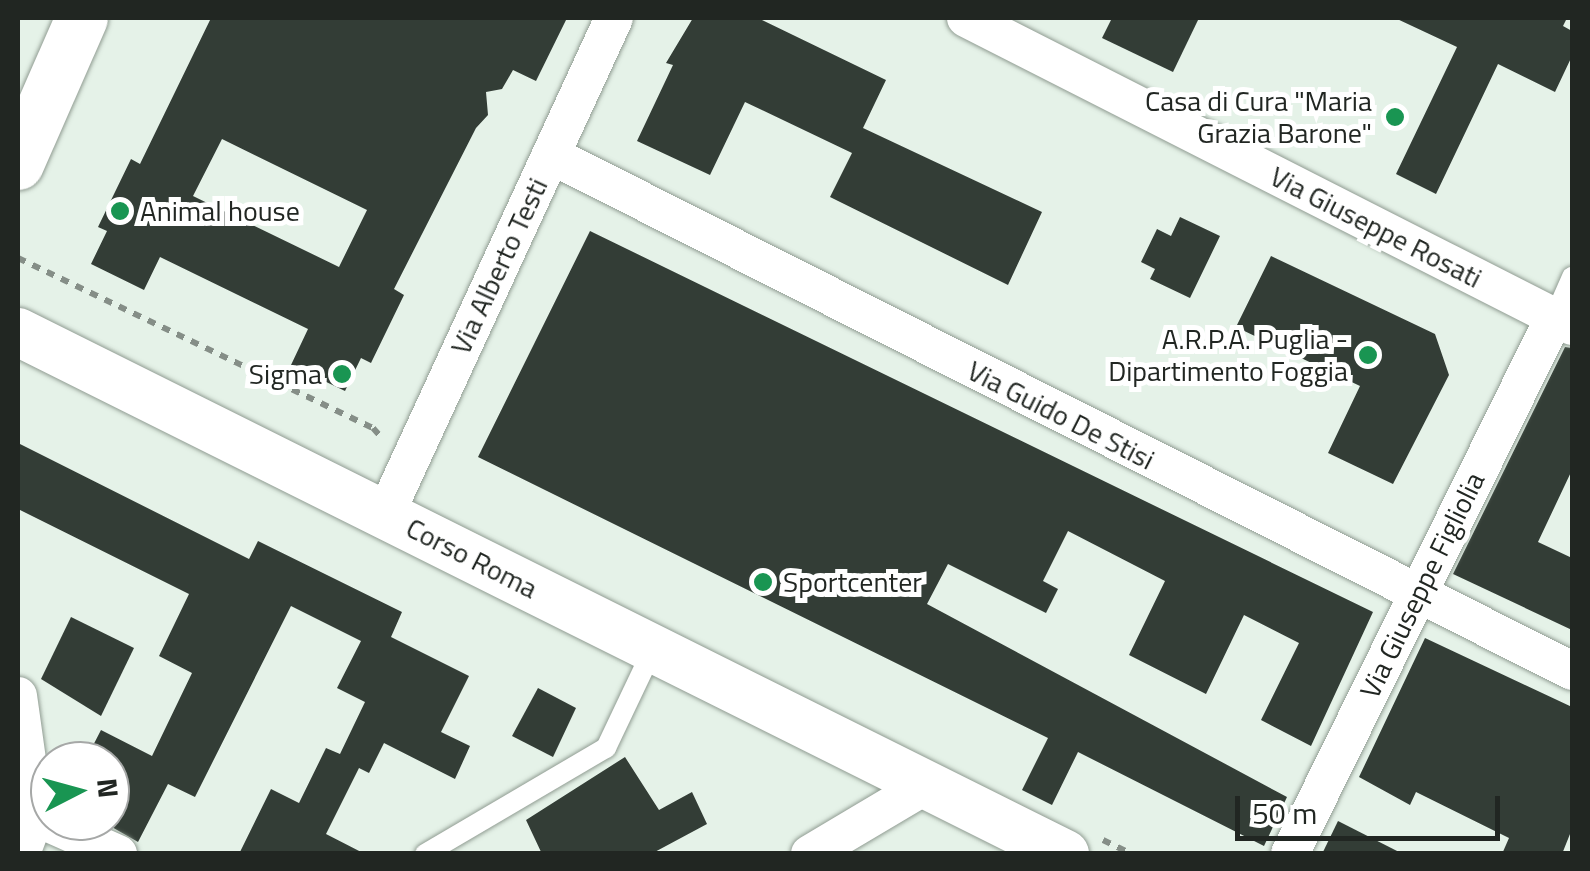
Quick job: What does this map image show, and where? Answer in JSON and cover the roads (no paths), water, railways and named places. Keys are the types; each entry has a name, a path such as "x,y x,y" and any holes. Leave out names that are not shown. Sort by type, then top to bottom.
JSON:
{"main road":[{"path":"18,164 82,18"}],"street":[{"name":"Via Alberto Testi","path":"385,515 614,18"},
{"name":"Via Giuseppe Rosati","path":"966,18 1563,322"},
{"name":"Via Guido De Stisi","path":"551,155 1416,596 1572,671"},
{"name":"Via Giuseppe Figliolia","path":"1290,854 1416,596 1563,322"},
{"name":"Corso Roma","path":"18,332 1065,854"},
{"path":"18,696 30,781"},
{"path":"810,854 926,785"},
{"path":"21,854 30,830"},
{"path":"90,841 118,854"}],"lane":[{"path":"1563,322 1572,277"},
{"path":"425,854 606,748 654,649"}],"place":[{"name":"Casa di Cura \"Maria Grazia Barone\"","path":"1395,117"},
{"name":"Animal house","path":"120,211"},
{"name":"A.R.P.A. Puglia - Dipartimento Foggia","path":"1368,355"},
{"name":"Sigma","path":"342,374"},
{"name":"Sportcenter","path":"763,582"}]}
